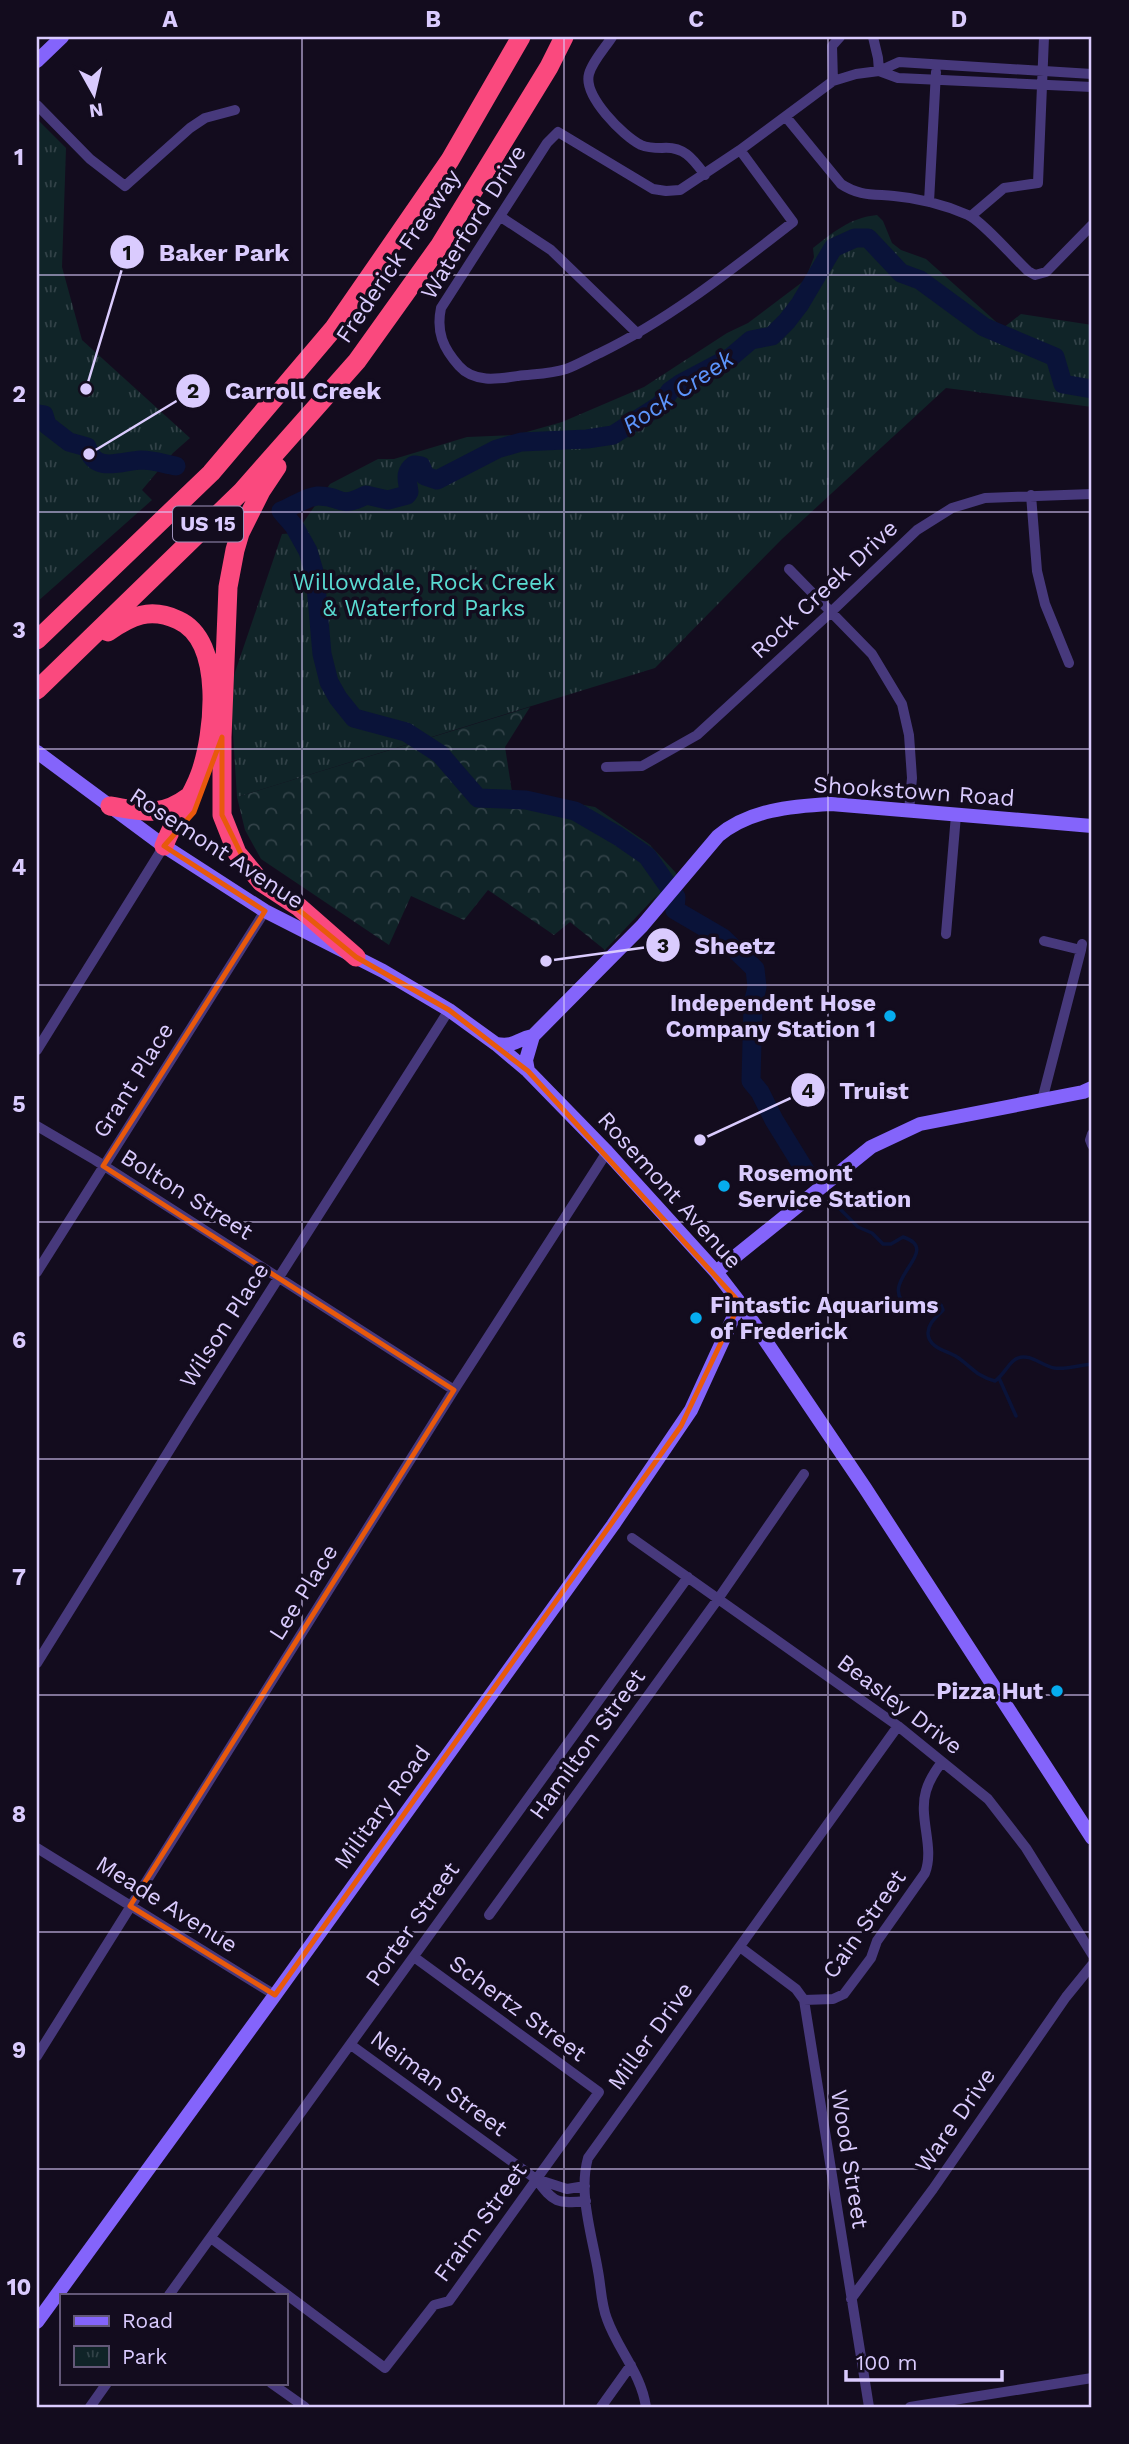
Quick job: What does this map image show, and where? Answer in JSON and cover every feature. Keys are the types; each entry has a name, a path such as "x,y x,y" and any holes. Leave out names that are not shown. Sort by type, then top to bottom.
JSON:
{"highway":[{"name":"Frederick Freeway","path":"37,640 211,473 334,328 450,160 521,37"},
{"name":"Frederick Freeway","path":"43,684 242,491 357,361 440,245 549,67 564,37"},
{"path":"356,957 299,908 261,882 237,853 222,815 222,737 228,587 234,550 240,533 261,491 282,459 326,407 357,361"},
{"path":"43,684 129,618 147,614 165,615 181,621 201,641 208,663 212,691 212,725 207,750 191,794 171,826 164,846"},
{"path":"164,846 181,829 200,802 215,765 222,737"},
{"path":"110,806 158,812 178,805 191,794"}],"street":[{"path":"37,61 62,37"},
{"path":"612,37 589,74 590,89 595,99 624,134 653,148 679,149 690,155 705,175"},
{"path":"833,81 832,46 840,37"},
{"path":"873,37 879,71"},
{"path":"971,216 1004,188 1038,183 1044,37"},
{"name":"Waterford Drive","path":"740,150 793,222 717,281 638,334 565,369 481,379 464,372 450,356 440,338 438,322 441,308 547,143 558,132 653,189 680,190 705,175 833,81 879,71 898,62 1092,74"},
{"path":"929,202 936,64"},
{"name":"Waterford Drive","path":"879,71 898,78 1092,87"},
{"path":"37,105 90,159 125,186 190,128 205,118 235,110"},
{"path":"786,117 841,184 852,192 929,202 971,216 1035,275 1046,272 1092,225"},
{"path":"500,217 551,250 638,334"},
{"name":"Rock Creek Drive","path":"606,767 642,765 696,735 917,530 952,508 985,498 1092,494"},
{"path":"1031,495 1039,582 1069,663"},
{"path":"789,569 872,654 902,704 909,735 912,778 909,811"},
{"name":"Rosemont Avenue","path":"39,758 164,846 265,911 356,957 449,1010 528,1071 607,1152 716,1272 740,1303 854,1471 1092,1838"},
{"name":"Shookstown Road","path":"533,1036 642,926 718,836 732,824 754,816 831,804 1092,826"},
{"path":"946,934 956,816"},
{"path":"37,1050 164,846"},
{"name":"Grant Place","path":"37,1272 265,911"},
{"path":"1043,1095 1081,947 1044,942"},
{"name":"Wilson Place","path":"37,1663 449,1010"},
{"path":"496,1044 512,1045 533,1036 526,1060 528,1071"},
{"path":"716,1272 871,1147 920,1124 1043,1095 1083,1092 1092,1088"},
{"name":"Bolton Street","path":"37,1126 454,1390"},
{"path":"1092,1134 1092,1145"},
{"name":"Lee Place","path":"37,2056 454,1390 607,1152"},
{"name":"Military Road","path":"37,2322 613,1525 681,1426 704,1383 740,1303"},
{"name":"Hamilton Street","path":"489,1915 718,1599 804,1475"},
{"name":"Beasley Drive","path":"632,1538 898,1726 988,1799 1010,1826 1092,1954"},
{"name":"Porter Street","path":"170,2294 688,1577"},
{"name":"Miller Drive","path":"646,2407 642,2386 606,2316 586,2201 585,2169 588,2158 898,1726"},
{"name":"Cain Street","path":"804,2000 833,1998 844,1994 871,1958 877,1941 925,1874 929,1863 924,1815 925,1794 931,1777 942,1762"},
{"name":"Meade Avenue","path":"37,1848 275,1996"},
{"path":"740,1947 796,1989 804,2000"},
{"name":"Schertz Street","path":"414,1957 599,2092"},
{"name":"Ware Drive","path":"851,2299 933,2189 1066,1997 1092,1965"},
{"name":"Wood Street","path":"804,2000 869,2407"},
{"name":"Neiman Street","path":"351,2045 536,2179 557,2202 586,2201"},
{"name":"Fraim Street","path":"287,2295 385,2368 434,2305 449,2301 599,2092"},
{"name":"Neiman Street","path":"536,2179 567,2189 585,2186"},
{"name":"Fraim Street","path":"211,2238 286,2294"},
{"path":"601,2407 631,2365"},
{"path":"910,2407 1092,2378"},
{"path":"90,2407 106,2384"},
{"path":"272,2384 305,2407"}],"highlighted area":[{"path":"222,737 222,815 248,868 356,957 449,1010 528,1071 740,1303 681,1426 275,1995 130,1906 454,1390 103,1166 265,911 164,846 194,812"}],"green space":[{"path":"37,119 66,148 62,267 82,340 190,438 173,453 142,490 152,500 37,602"},
{"name":"Willowdale, Rock Creek & Waterford Parks","path":"877,215 883,221 892,243 901,250 926,259 1003,328 1021,314 1092,325 1092,407 946,388 782,539 655,668 237,797 230,687 282,534 296,533 330,484 378,459 394,459 467,437 516,435 562,422 644,387 727,333 748,323 805,280 814,257 813,248 842,227"},
{"path":"530,707 505,747 512,792 595,807 649,844 676,873 678,883 613,956 658,894 605,950 570,922 554,935 488,890 464,920 411,896 389,945 261,859 245,830 237,797"}],"waterway":[{"name":"Rock Creek","path":"806,1172 751,1081 753,1004 757,987 755,969 723,938 675,910 676,897 647,856 618,836 575,811 526,800 478,798 440,754 406,732 354,718 329,682 322,654 315,575 308,551 294,526 281,511 317,496 345,502 366,495 388,500 407,495 407,474 414,465 421,466 425,476 437,480 497,449 521,442 613,435 660,405 670,391 680,384 731,357 751,340 772,336 800,304 833,248 855,238 868,238 901,273 920,280 984,327 1055,357 1063,384 1092,389"},
{"path":"37,414 44,415 47,425 69,442 87,447 96,461 110,464 146,460 176,466"},
{"path":"832,1201 858,1227 872,1233 883,1244 891,1244 903,1237 914,1243 917,1250 898,1288 900,1298 910,1308 934,1303 941,1305 943,1310 933,1320 928,1333 931,1342 979,1374 995,1381 1015,1359 1023,1357 1054,1368 1092,1364"},
{"path":"999,1378 1016,1416"}],"place":[{"name":"Baker Park","path":"86,389"},
{"name":"Carroll Creek","path":"89,454"},
{"name":"Sheetz","path":"546,961"},
{"name":"Independent Hose Company Station 1","path":"890,1016"},
{"name":"Truist","path":"700,1140"},
{"name":"Rosemont Service Station","path":"724,1186"},
{"name":"Fintastic Aquariums of Frederick","path":"696,1318"},
{"name":"Pizza Hut","path":"1057,1691"}]}
